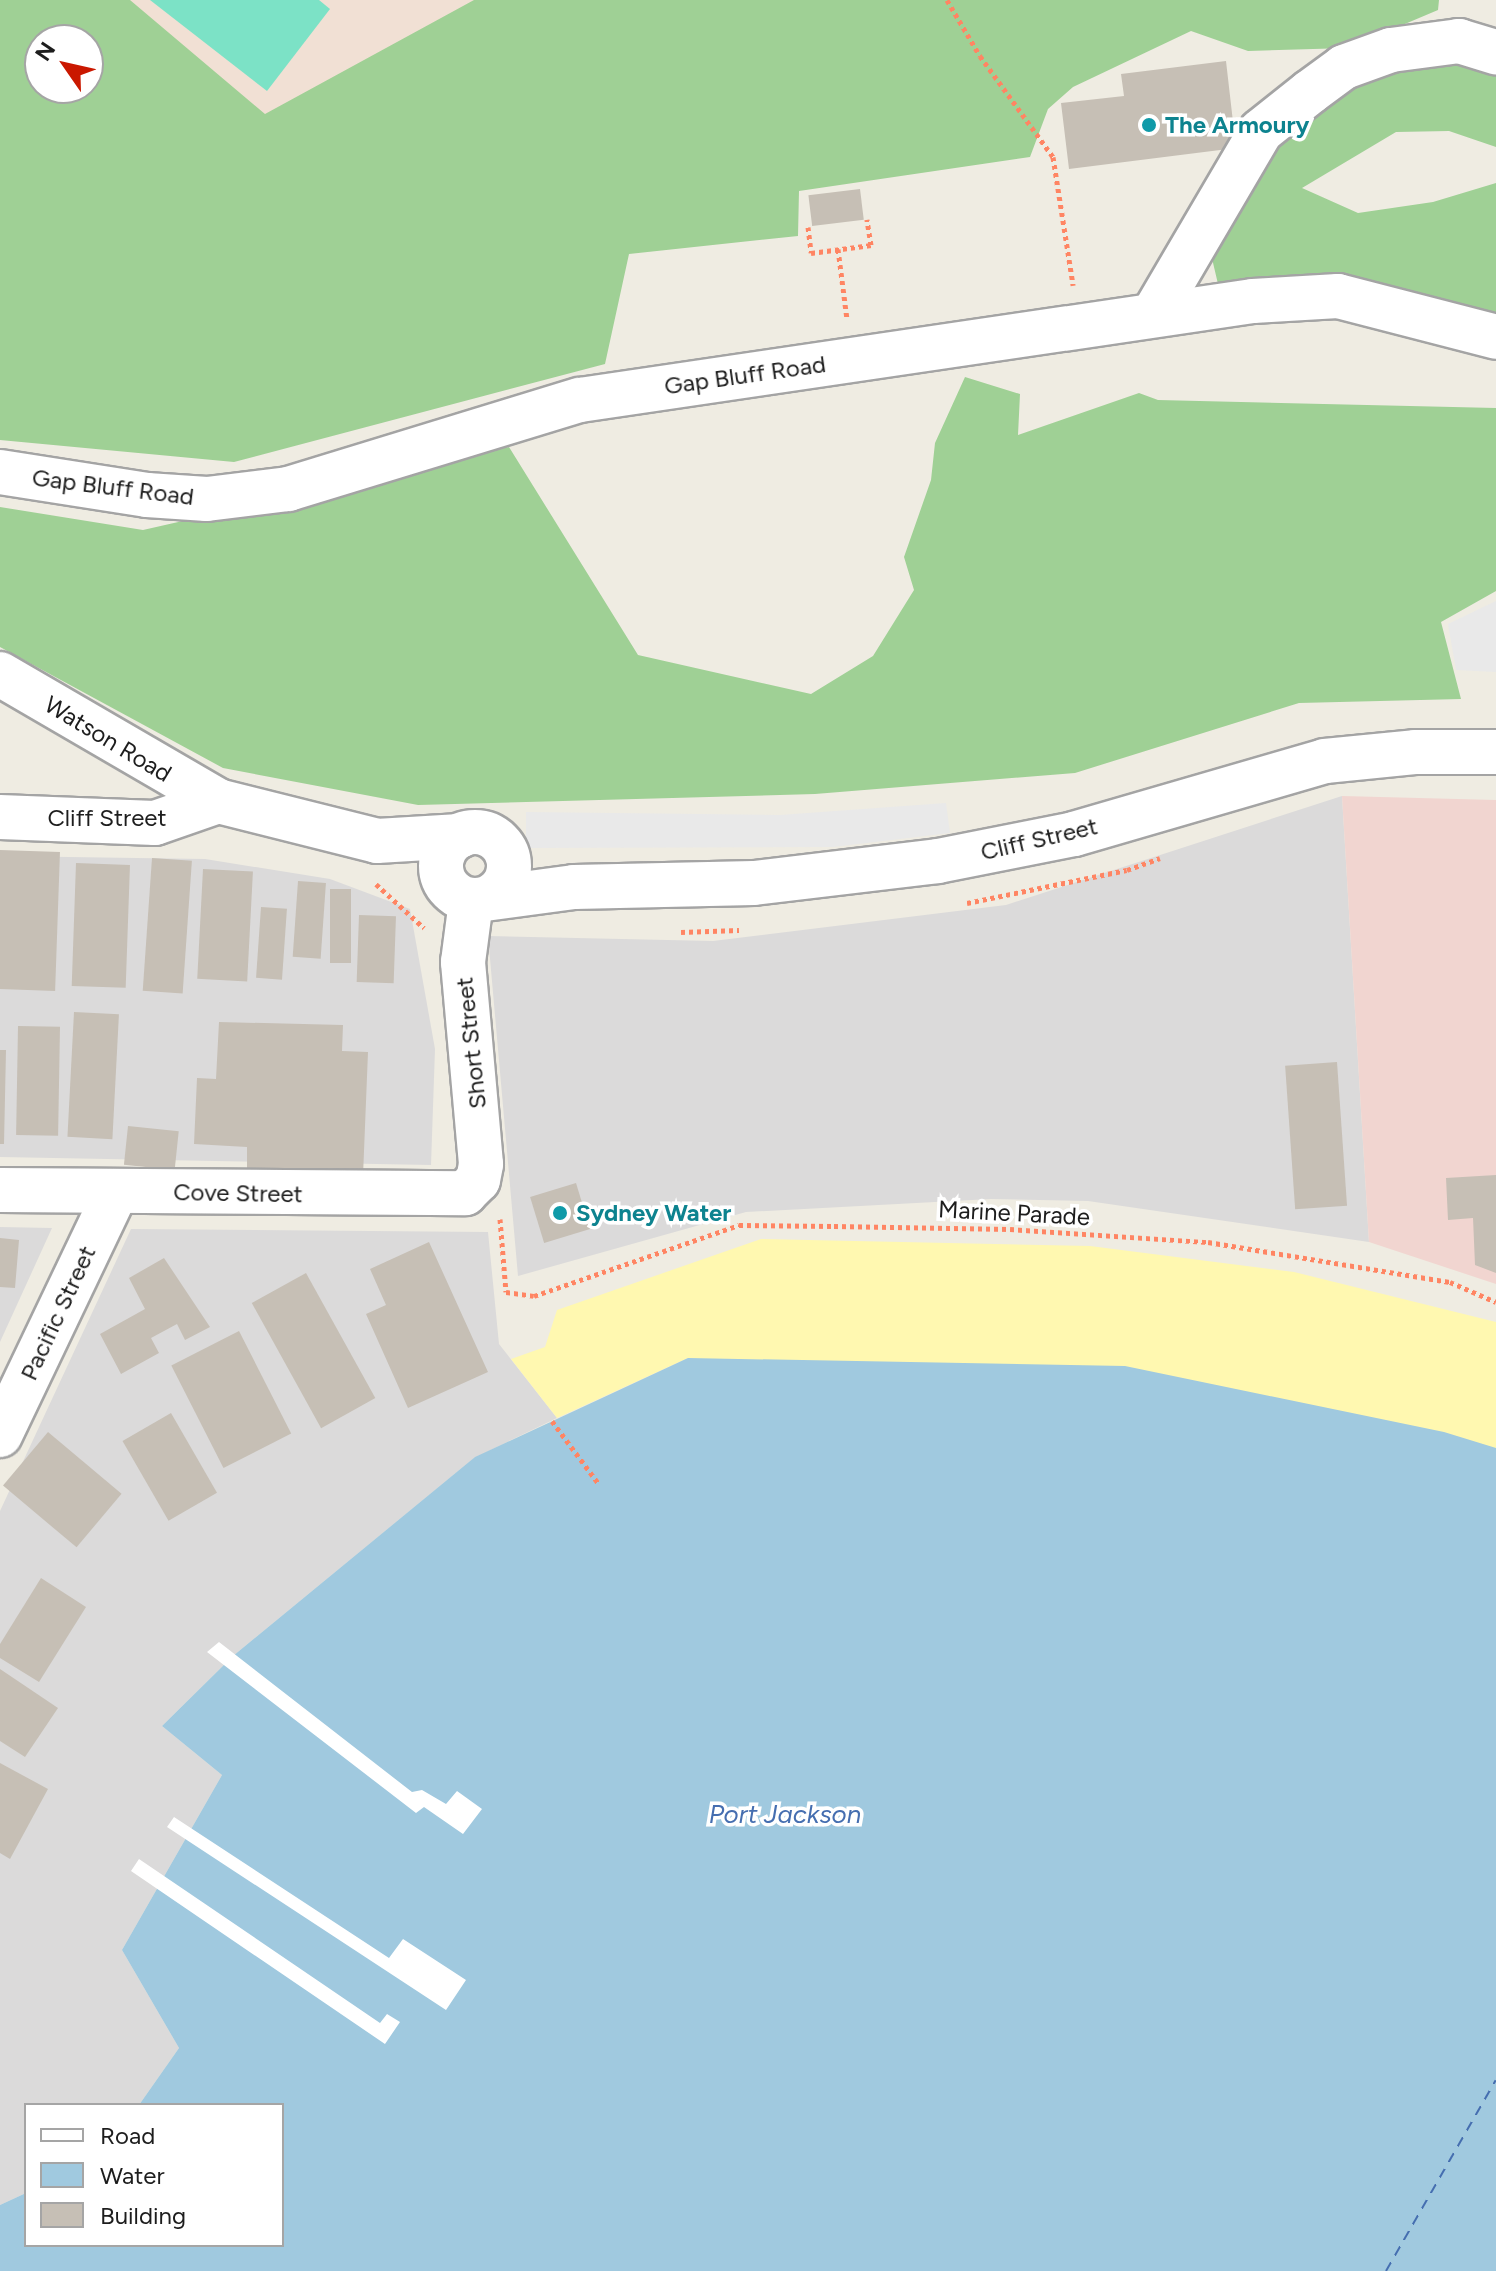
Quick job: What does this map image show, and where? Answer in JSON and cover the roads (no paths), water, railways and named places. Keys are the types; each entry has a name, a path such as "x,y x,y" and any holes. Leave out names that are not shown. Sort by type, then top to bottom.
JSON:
{"street":[{"path":"1153,315 1261,131 1310,92 1344,67 1391,50 1459,41 1496,52"},
{"name":"Gap Bluff Road","path":"0,472 147,495 207,499 274,491 580,400 1153,315 1338,296 1496,337"},
{"name":"Watson Road","path":"0,674 218,801"},
{"name":"Cliff Street","path":"466,892 754,883 938,861 1074,834 1325,761 1415,752 1496,752"},
{"path":"218,801 349,837 401,843 460,836"},
{"name":"Cliff Street","path":"0,817 155,823 218,801"},
{"name":"Cliff Street","path":"460,836 489,834 536,872 574,887"},
{"name":"Short Street","path":"460,836 442,857 466,892 463,962 481,1164 474,1185"},
{"path":"349,837 466,892 499,892 508,875 504,848"},
{"name":"Cove Street","path":"0,1190 441,1196 465,1193 474,1185"},
{"name":"Pacific Street","path":"0,1435 116,1192"}],"water":[{"name":"Port Jackson","path":"688,1358 1125,1366 1444,1432 1496,1448 1496,2271 0,2271 0,2205 24,2194 24,2247 284,2247 284,2103 140,2103 179,2048 122,1950 222,1775 162,1726 233,1656 475,1457"}],"place":[{"name":"The Armoury","path":"1149,125"},
{"name":"Sydney Water","path":"560,1213"}]}
